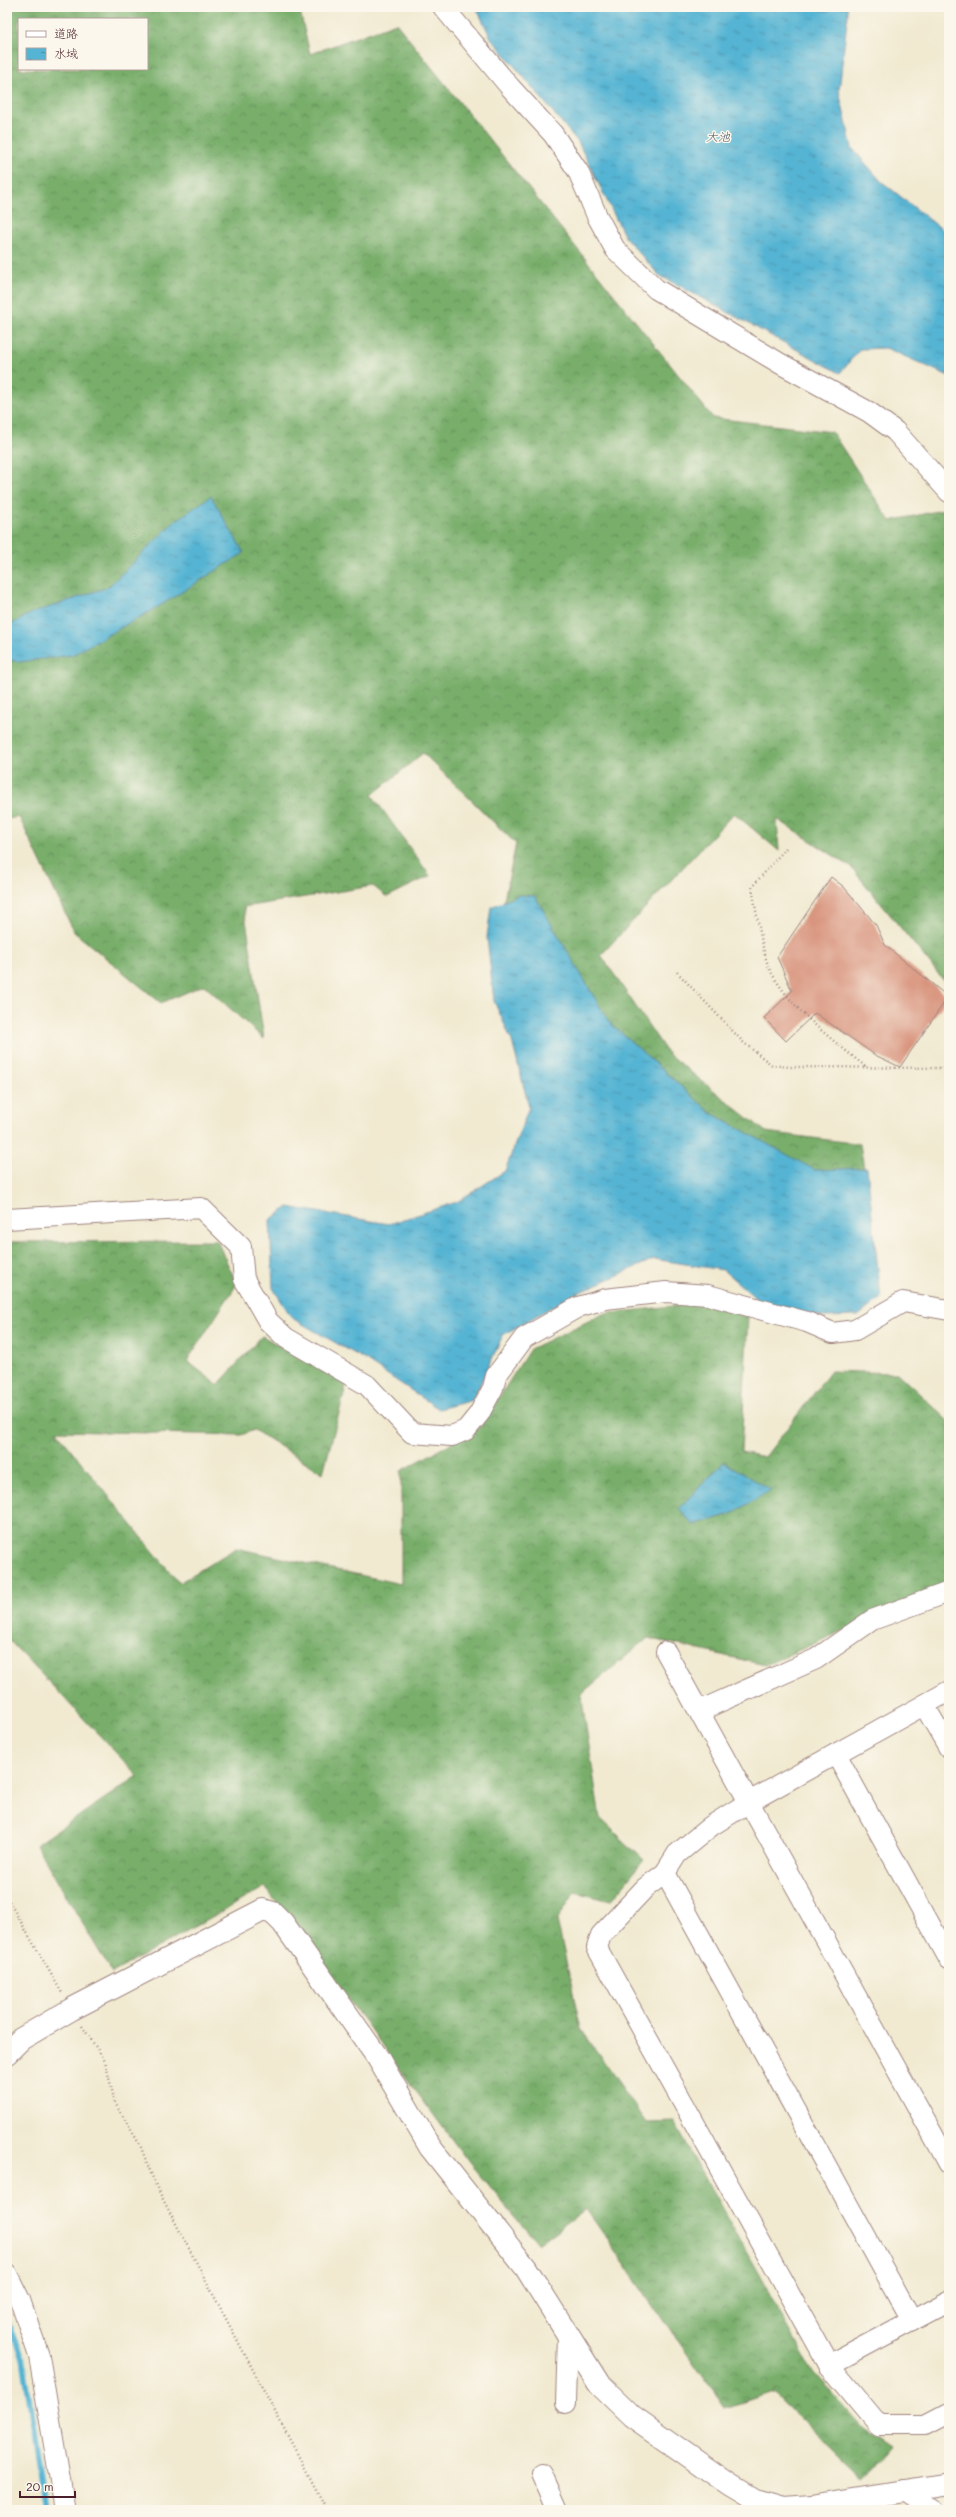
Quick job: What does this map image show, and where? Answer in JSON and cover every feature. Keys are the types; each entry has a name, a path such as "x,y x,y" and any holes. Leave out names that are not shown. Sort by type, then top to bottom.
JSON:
{"street":[{"path":"443,7 510,87 553,134 578,171 597,216 615,248 656,289 781,364 869,412 895,431 949,492"},
{"path":"7,1219 201,1208 240,1247 244,1279 268,1321 286,1338 367,1385 412,1433 452,1436 466,1430 479,1414 493,1388 496,1376 524,1338 578,1307 605,1299 666,1292 708,1295 807,1322 834,1333 855,1330 903,1302 949,1310"},
{"path":"699,1711 816,1659 872,1620 949,1592"},
{"path":"666,1652 949,2164"},
{"path":"949,1691 749,1802 711,1826 676,1854 666,1873 645,1888 601,1935 597,1948 829,2365 879,2425 926,2425 949,2413"},
{"path":"924,1705 949,1748"},
{"path":"836,1754 949,1959"},
{"path":"666,1873 912,2321"},
{"path":"7,2053 21,2039 72,2009 263,1910 273,1913 283,1923 378,2058 430,2147 526,2268 599,2384 632,2416 755,2500 782,2508 810,2506 949,2484"},
{"path":"7,2274 20,2300 39,2356 65,2510"},
{"path":"829,2365 949,2301"},
{"path":"566,2403 568,2334"},
{"path":"542,2474 558,2510"},
{"path":"904,2490 931,2510"}],"path":[{"path":"786,848 752,887 769,969 787,995 815,1025 866,1068"},
{"path":"677,972 744,1042 772,1065 789,1067 949,1068"},
{"path":"7,1898 72,2009 105,2061 116,2103 140,2145 156,2186 327,2510"}],"green space":[{"path":"7,7 299,7 310,54 396,23 713,418 832,432 890,521 947,509 949,512 949,987 851,867 777,819 779,851 734,813 601,955 668,1054 766,1132 860,1144 866,1181 759,1175 598,1044 503,904 516,844 423,753 372,795 430,876 387,897 373,886 244,907 264,1039 204,985 161,1003 74,932 19,817 7,819"},
{"path":"7,1236 8,1242 217,1241 237,1284 187,1361 218,1385 262,1336 347,1383 323,1473 254,1430 241,1435 56,1431 179,1583 236,1548 401,1584 401,1471 480,1427 530,1349 603,1314 699,1303 748,1316 741,1452 765,1457 831,1371 897,1373 949,1421 949,1585 765,1665 648,1638 581,1694 600,1818 644,1860 611,1901 575,1892 557,1920 581,2029 647,2123 674,2122 813,2372 864,2429 891,2447 860,2476 773,2392 725,2408 586,2209 538,2244 470,2164 265,1887 112,1973 36,1845 138,1776 7,1638"}],"water":[{"name":"大池","path":"476,7 847,7 848,12 839,91 852,148 881,181 949,235 949,376 886,348 860,349 840,373 659,275 625,237 578,142 491,38"},
{"path":"211,496 244,553 158,607 72,655 19,662 7,659 7,627 30,614 108,587 174,522"},
{"path":"519,895 535,896 609,1022 711,1113 815,1170 867,1168 881,1298 858,1316 823,1317 764,1305 723,1270 654,1259 571,1296 503,1335 473,1400 439,1409 364,1359 292,1318 273,1288 270,1220 288,1207 389,1224 457,1202 505,1171 529,1107 512,1041 494,1001 487,937 491,907"},
{"path":"724,1462 771,1490 731,1514 693,1525 679,1508"}],"building":[{"path":"831,877 844,887 876,925 885,945 948,997 900,1067 875,1055 815,1013 786,1041 764,1018 792,991 777,957"}],"waterway":[{"path":"7,2319 23,2358 46,2510"}]}
